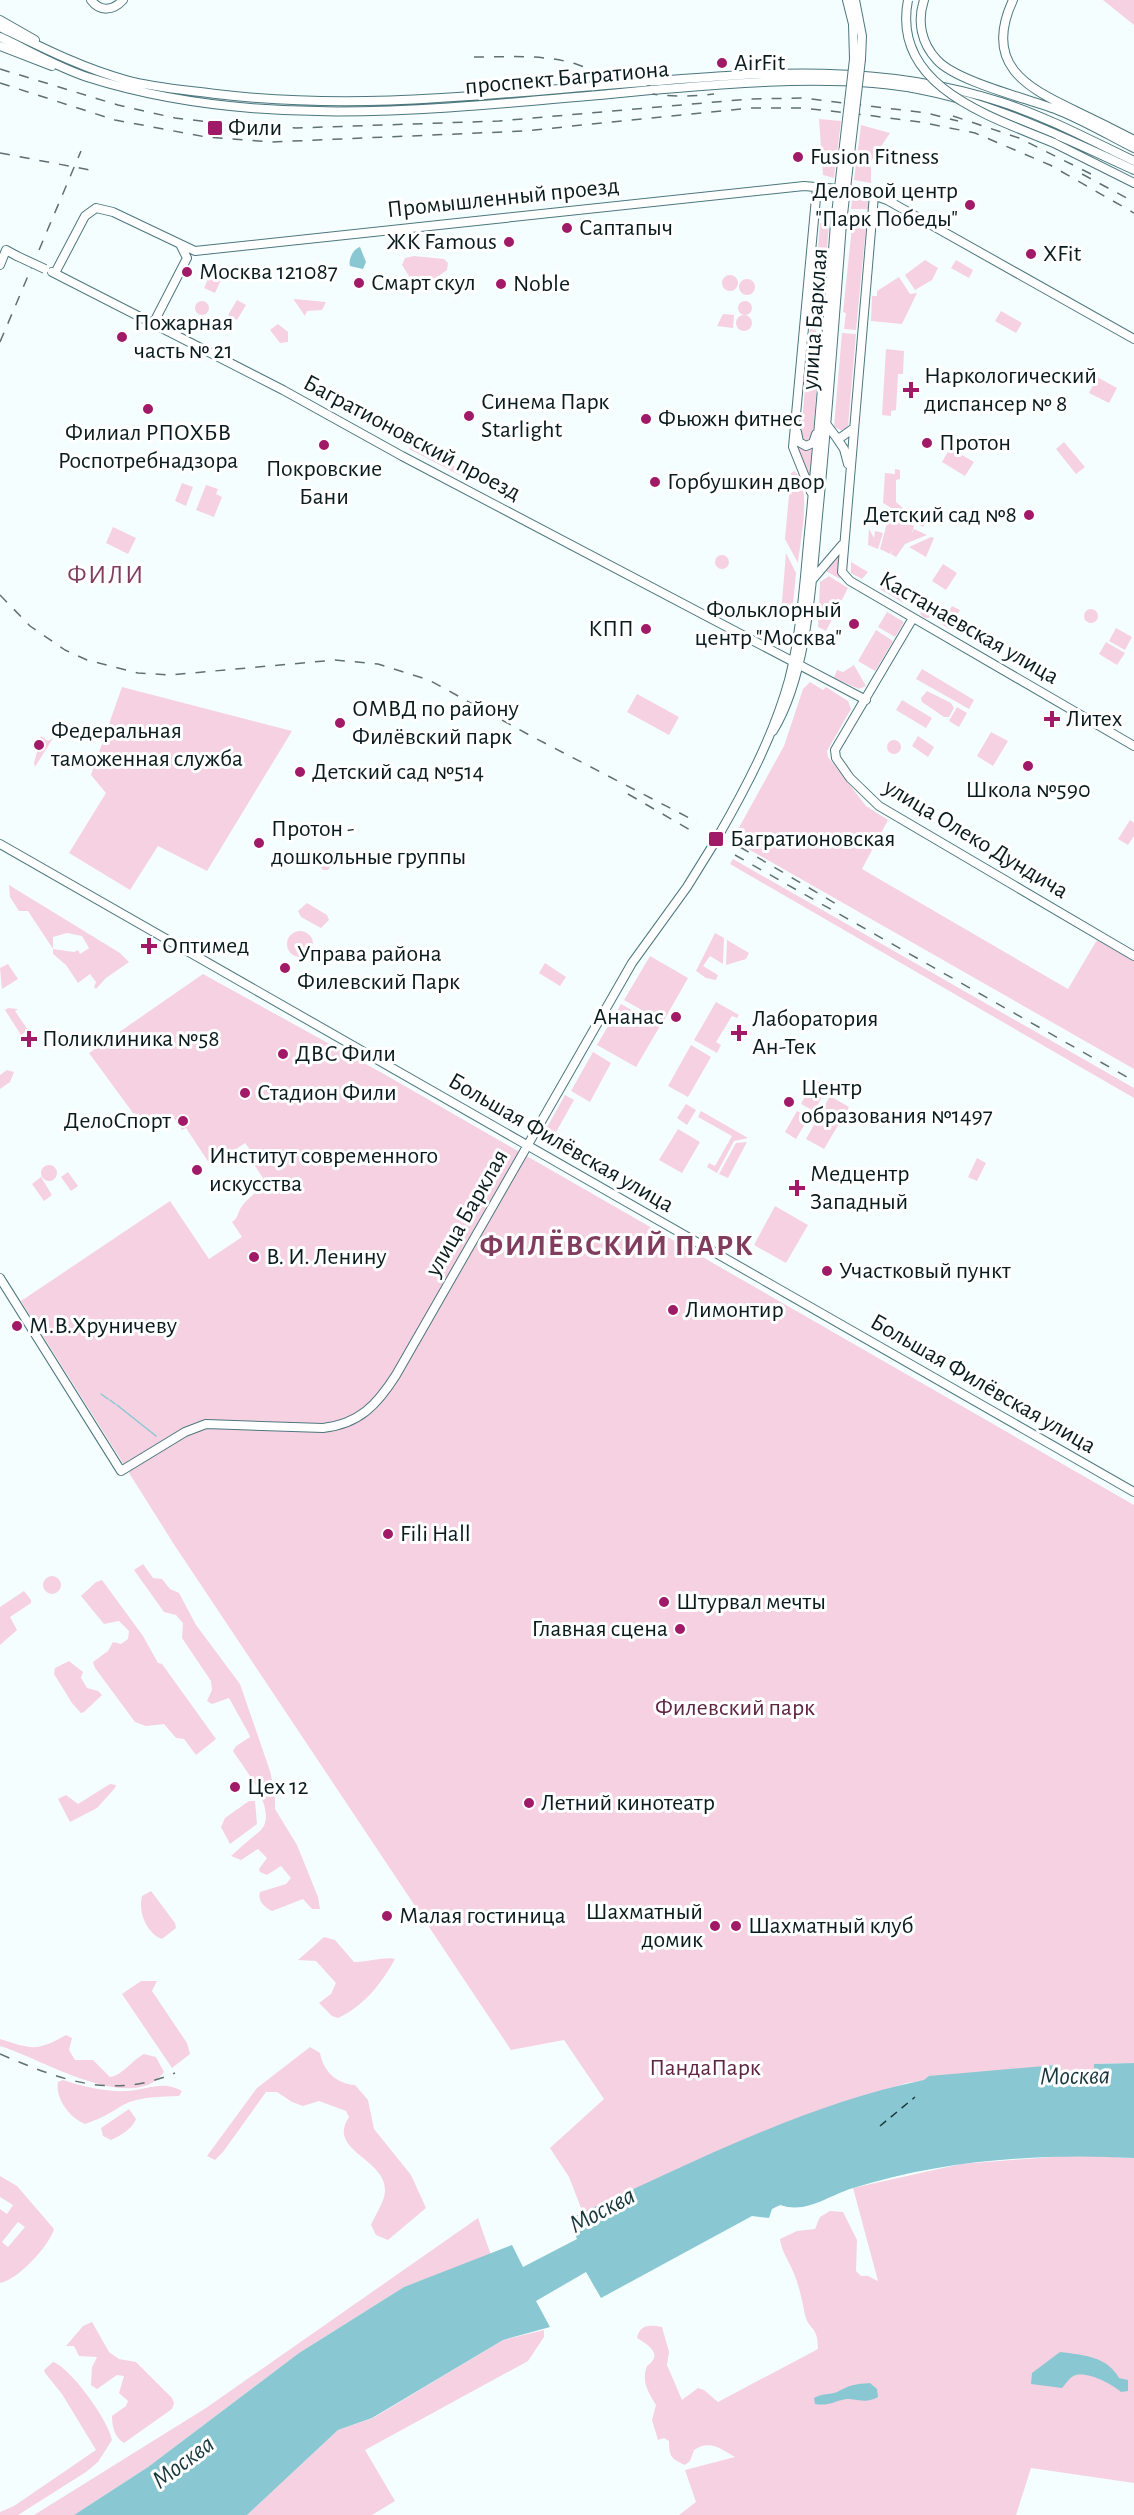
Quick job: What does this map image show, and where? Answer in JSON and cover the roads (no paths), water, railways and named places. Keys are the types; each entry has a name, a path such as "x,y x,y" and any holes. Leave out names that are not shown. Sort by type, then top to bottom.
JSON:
{"main road":[{"path":"908,0 906,27 912,48 921,66 943,90 977,110 1054,143 1134,183"},
{"path":"924,0 921,15 923,38 929,50 945,68 1062,112 1134,148"},
{"path":"1013,0 1007,14 1003,39 1010,62 1023,81 1046,97 1134,140"},
{"name":"проспект Багратиона","path":"0,27 78,63 126,80 167,88 274,101 378,103 794,72 886,76 938,84 1000,102 1043,117 1134,161"},
{"name":"проспект Багратиона","path":"0,37 84,76 168,97 274,110 379,111 794,81 874,83 936,93 1019,118 1134,170"}],"street":[{"path":"91,0 100,8 107,9 122,1"},
{"name":"улица Барклая","path":"847,0 854,24 858,59"},
{"name":"улица Барклая","path":"796,661 839,223 858,59 859,15 856,0"},
{"path":"0,20 78,63"},
{"path":"0,46 84,76"},
{"path":"811,506 809,483 793,447 817,187"},
{"name":"Промышленный проезд","path":"55,273 85,216 96,208 113,212 195,251 676,198 817,187 874,195"},
{"path":"812,581 843,544 874,195 1134,339"},
{"name":"улица Барклая","path":"0,1278 121,1472 185,1432 206,1424 323,1428 340,1426 372,1408 396,1375 632,963 687,887 713,845 748,783 766,743 796,661 812,581 827,425 839,223"},
{"path":"181,246 187,258"},
{"name":"Багратионовский проезд","path":"0,265 6,250 55,273 796,661"},
{"path":"153,324 187,258 195,251"},
{"path":"796,427 800,443 810,445 821,417"},
{"path":"827,425 847,455 848,481"},
{"path":"836,437 844,437 854,428"},
{"name":"Кастанаевская улица","path":"843,544 842,572 845,578 1134,746"},
{"name":"улица Олеко Дундича","path":"913,618 835,753 850,778 871,800 1134,956"},
{"path":"796,661 866,700"},
{"name":"Большая Филёвская улица","path":"0,844 1134,1492"}],"water":[{"path":"360,247 366,262 363,269 350,266 353,252"},
{"name":"Москва","path":"1134,2063 1134,2158 1028,2158 957,2165 887,2178 844,2191 808,2206 780,2205 772,2209 769,2218 752,2216 601,2298 586,2272 536,2301 550,2327 503,2340 372,2418 338,2430 247,2515 74,2515 148,2467 299,2353 404,2287 512,2245 523,2267 577,2239 569,2219 744,2139 834,2105 924,2080 929,2076 1056,2065 1057,2076 1094,2074 1094,2064"},
{"path":"1060,2352 1094,2358 1108,2365 1119,2378 1128,2380 1128,2391 1121,2392 1100,2379 1087,2375 1072,2377 1062,2388 1031,2384 1032,2373"},
{"path":"870,2383 877,2389 878,2397 874,2399 864,2401 846,2399 815,2404 814,2398 817,2396 837,2392 853,2385"}],"waterway":[{"path":"101,1394 108,1399"},
{"path":"110,1400 115,1404"},
{"path":"117,1405 156,1436"}],"railway":[{"path":"474,57 525,57 564,61 589,69 637,91 681,96 714,94"},
{"path":"0,69 118,105 175,118 244,126 296,128 499,121 750,99 803,98 927,113 958,121"},
{"path":"0,83 115,120 206,137 272,142 524,131 750,108 803,108 866,115 920,122 975,133 1050,165 1134,213"},
{"path":"953,116 1019,138 1091,174"},
{"path":"0,342 81,151"},
{"path":"0,153 90,170"},
{"path":"1082,174 1134,202"},
{"path":"0,595 30,626 65,650 87,660 138,673 170,675 335,660 378,664 429,680 697,822"},
{"path":"628,794 692,831"},
{"path":"740,847 843,908"},
{"path":"735,855 1134,1081"},
{"path":"0,2054 65,2079 108,2086 152,2081 175,2073"}],"place":[{"name":"AirFit","path":"722,63"},
{"name":"Фили","path":"215,128"},
{"name":"Fusion Fitness","path":"798,157"},
{"name":"Деловой центр \"Парк Победы\"","path":"970,205"},
{"name":"Саптапыч","path":"567,228"},
{"name":"ЖК Famous","path":"509,242"},
{"name":"XFit","path":"1031,254"},
{"name":"Москва 121087","path":"187,272"},
{"name":"Смарт скул","path":"359,283"},
{"name":"Noble","path":"501,284"},
{"name":"Пожарная часть № 21","path":"122,337"},
{"name":"Наркологический диспансер № 8","path":"911,390"},
{"name":"Филиал РПОХБВ Роспотребнадзора","path":"148,409"},
{"name":"Синема Парк Starlight","path":"469,416"},
{"name":"Фьюжн фитнес","path":"646,419"},
{"name":"Протон","path":"927,443"},
{"name":"Покровские Бани","path":"324,445"},
{"name":"Горбушкин двор","path":"655,482"},
{"name":"Детский сад №8","path":"1029,515"},
{"name":"Фольклорный центр \"Москва\"","path":"854,624"},
{"name":"КПП","path":"646,629"},
{"name":"Литех","path":"1052,719"},
{"name":"ОМВД по району Филёвский парк","path":"340,723"},
{"name":"Федеральная таможенная служба","path":"39,745"},
{"name":"Школа №590","path":"1028,766"},
{"name":"Детский сад №514","path":"300,772"},
{"name":"Багратионовская","path":"716,839"},
{"name":"Протон - дошкольные группы","path":"259,843"},
{"name":"Оптимед","path":"149,946"},
{"name":"Управа района Филевский Парк","path":"285,968"},
{"name":"Ананас","path":"676,1017"},
{"name":"Лаборатория Ан-Тек","path":"739,1033"},
{"name":"Поликлиника №58","path":"29,1039"},
{"name":"ДВС Фили","path":"283,1054"},
{"name":"Стадион Фили","path":"245,1093"},
{"name":"Центр образования №1497","path":"789,1102"},
{"name":"ДелоСпорт","path":"183,1121"},
{"name":"Институт современного искусства","path":"197,1170"},
{"name":"Медцентр Западный","path":"797,1188"},
{"name":"В. И. Ленину","path":"254,1257"},
{"name":"Участковый пункт","path":"827,1271"},
{"name":"Лимонтир","path":"673,1310"},
{"name":"М.В.Хруничеву","path":"17,1326"},
{"name":"Fili Hall","path":"388,1534"},
{"name":"Штурвал мечты","path":"664,1602"},
{"name":"Главная сцена","path":"680,1629"},
{"name":"Цех 12","path":"235,1787"},
{"name":"Летний кинотеатр","path":"529,1803"},
{"name":"Малая гостиница","path":"387,1916"},
{"name":"Шахматный домик","path":"715,1926"},
{"name":"Шахматный клуб","path":"736,1926"}],"district":[{"name":"ФИЛИ","path":"106,575"},
{"name":"ФИЛЁВСКИЙ ПАРК","path":"617,1246"}],"park label":[{"name":"Филевский парк","path":"735,1708"},
{"name":"ПандаПарк","path":"705,2068"}]}
